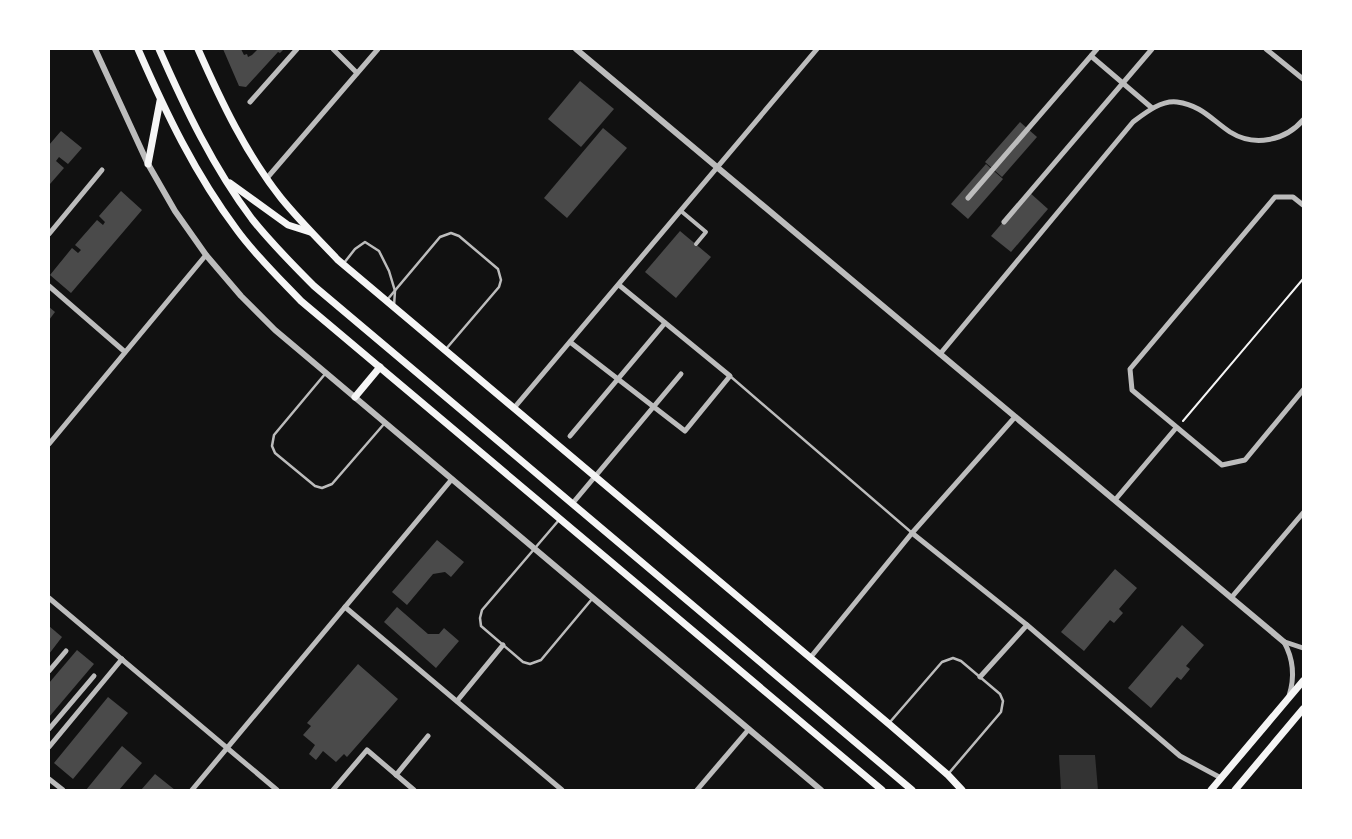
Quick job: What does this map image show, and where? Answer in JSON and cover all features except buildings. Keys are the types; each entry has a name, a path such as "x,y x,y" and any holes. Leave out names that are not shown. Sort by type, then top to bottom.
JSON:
{"main road":[{"path":"138,49 160,100 208,190 237,231 270,270 301,301 882,790"},
{"path":"159,49 200,136 225,179 252,219 284,256 314,286 912,790"},
{"path":"198,49 231,120 280,198 310,232 343,264 889,724 948,775 962,790"},
{"path":"148,164 160,100"},
{"path":"225,179 288,225 310,232"},
{"path":"355,397 380,367"},
{"path":"1211,790 1303,681"},
{"path":"1235,790 1303,709"}],"street":[{"path":"95,49 148,164 175,211 206,255 241,296 275,330 821,790"},
{"path":"250,102 296,49"},
{"path":"333,49 357,73"},
{"path":"267,178 378,49"},
{"path":"576,49 1284,642 1290,652 1294,682 1287,700"},
{"path":"514,408 817,49"},
{"path":"968,198 1097,49"},
{"path":"1004,222 1152,49"},
{"path":"1266,49 1303,79"},
{"path":"1091,56 1152,108"},
{"path":"940,354 1133,122 1152,108 1176,102 1199,108 1231,132 1249,140 1267,140 1283,137 1303,120"},
{"path":"49,234 102,170"},
{"path":"1303,205 1293,197 1275,197 1130,369 1132,390 1222,465 1244,460 1303,390"},
{"path":"681,211 706,232 696,244"},
{"path":"49,444 206,255"},
{"path":"570,342 684,431 730,376 619,285"},
{"path":"49,286 125,352"},
{"path":"570,436 665,323"},
{"path":"572,504 681,374"},
{"path":"810,658 912,533 1015,417"},
{"path":"1115,500 1176,428"},
{"path":"192,790 452,479"},
{"path":"1231,598 1303,513"},
{"path":"912,533 1027,625 1180,756 1221,778"},
{"path":"49,598 277,790"},
{"path":"345,607 562,790"},
{"path":"980,677 1027,625"},
{"path":"1284,642 1303,648"},
{"path":"457,701 503,645"},
{"path":"49,671 66,650"},
{"path":"49,747 122,660"},
{"path":"49,730 94,676"},
{"path":"697,790 748,729"},
{"path":"396,775 428,736"},
{"path":"333,790 367,750 414,790"},
{"path":"49,779 63,790"}],"lane":[{"path":"387,301 440,237 447,234 459,236 498,269 501,280 499,287 445,350"},
{"path":"343,264 365,242 379,251 389,271 395,291 394,307"},
{"path":"326,373 274,435 271,442 275,453 315,486 326,488 332,484 385,422"},
{"path":"730,376 912,533"},
{"path":"560,519 480,614 480,622 484,629 523,662 530,664 538,662 593,598"},
{"path":"889,724 945,660 953,658 961,661 1000,694 1003,701 1002,709 948,775 966,790"}],"path":[{"path":"1176,428 1303,279"}],"shaded area":[{"path":"1059,755 1095,755 1098,790 1061,790"}]}
